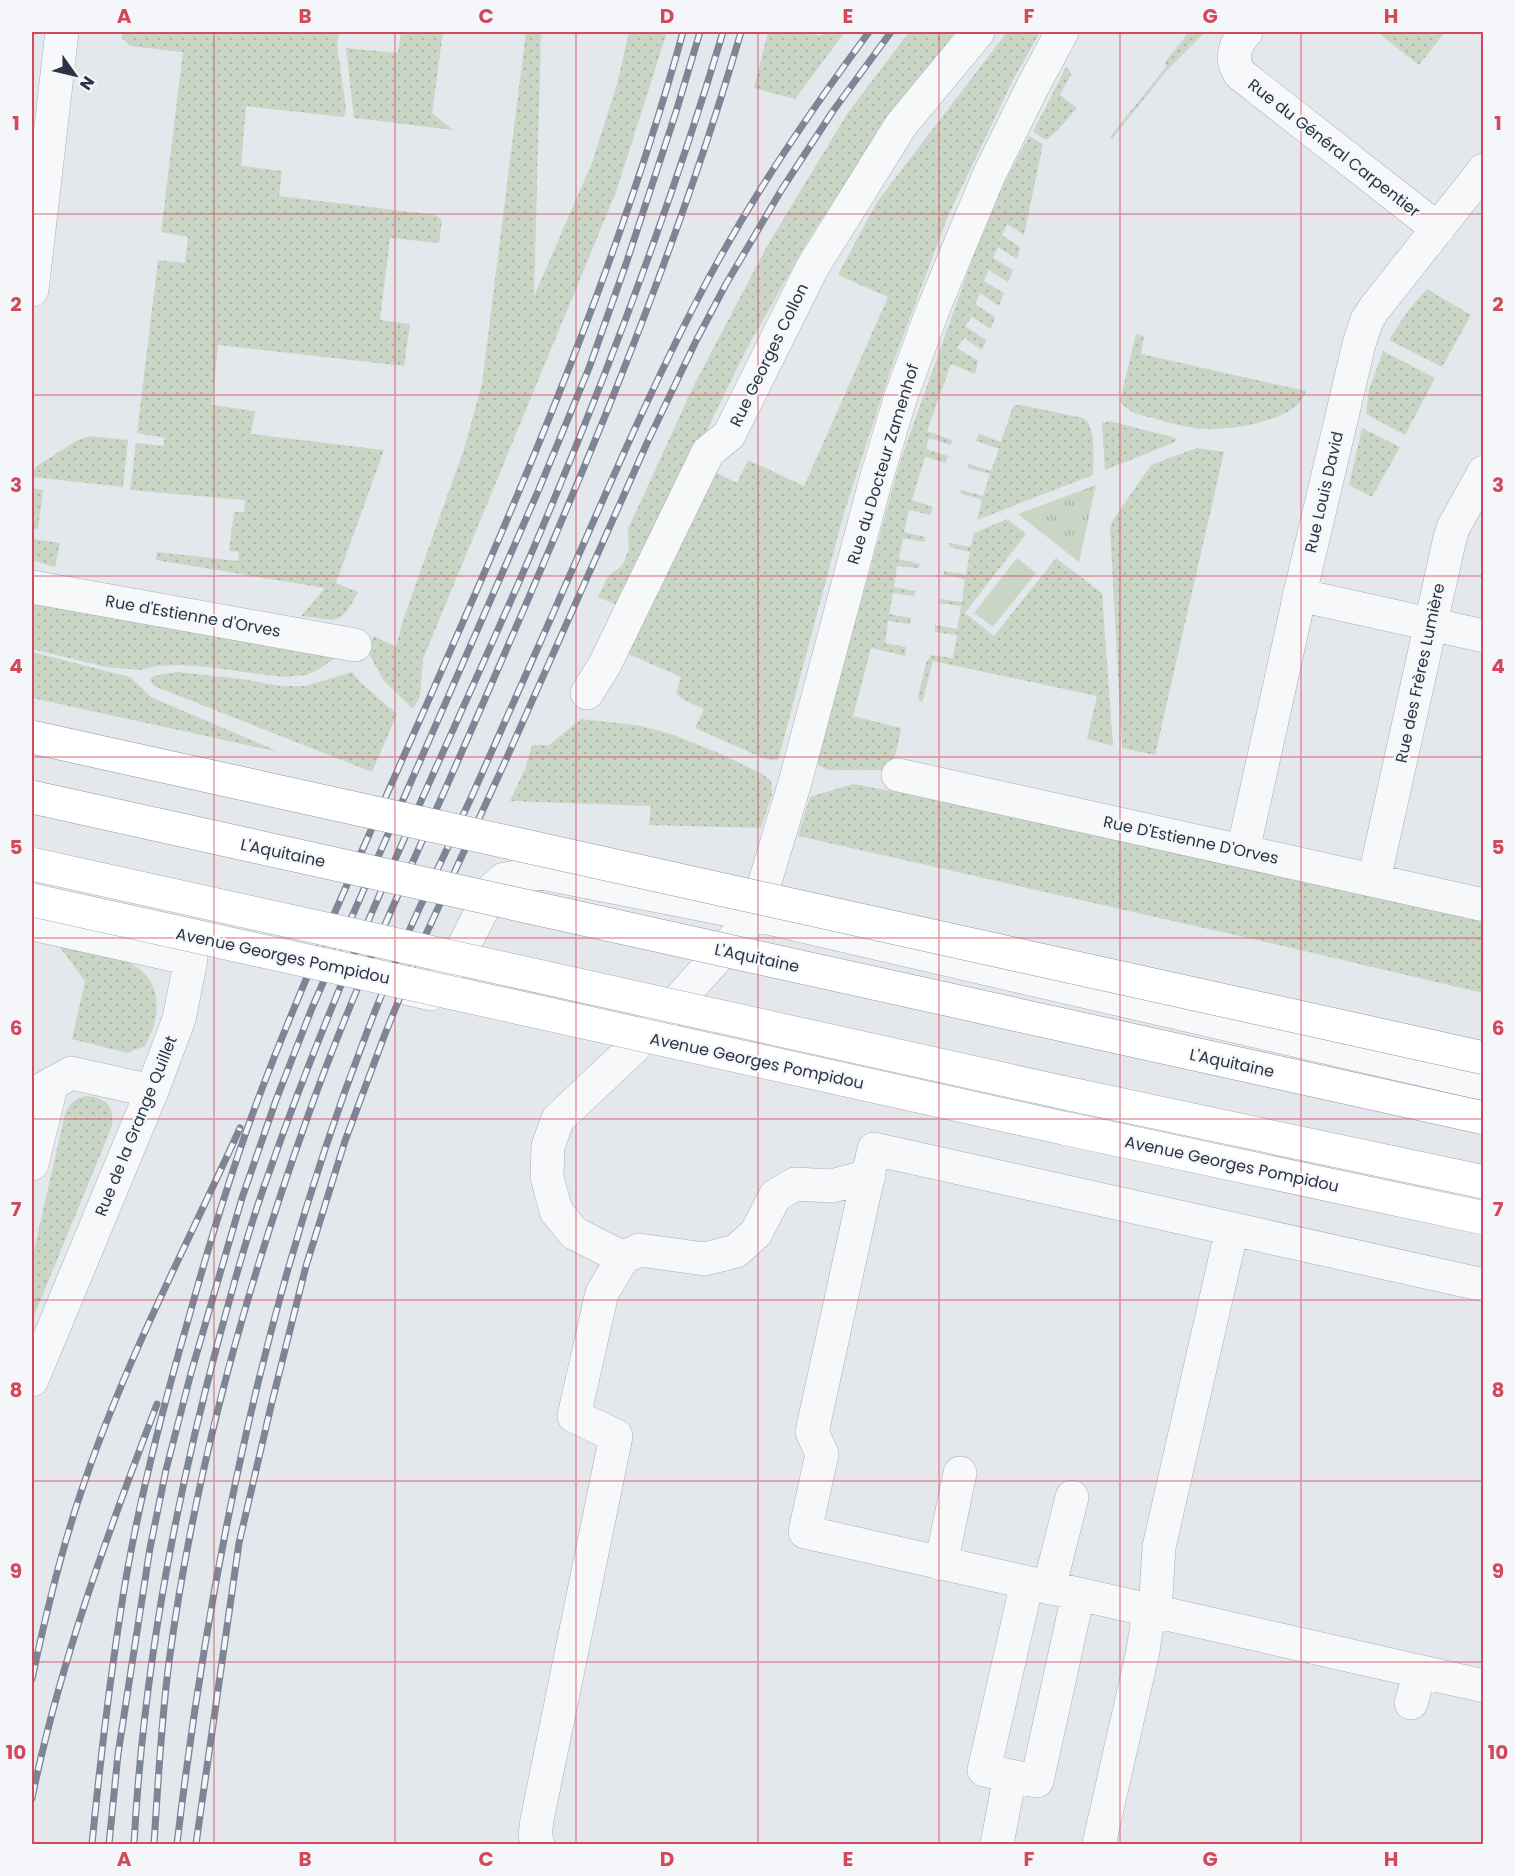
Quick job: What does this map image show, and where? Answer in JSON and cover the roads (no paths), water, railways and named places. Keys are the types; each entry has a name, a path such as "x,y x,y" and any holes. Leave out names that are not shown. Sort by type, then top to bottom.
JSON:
{"main road":[{"path":"32,737 1484,1058"},
{"name":"L'Aquitaine","path":"32,797 1484,1118"},
{"path":"32,864 1070,1094 1484,1182"},
{"name":"Avenue Georges Pompidou","path":"32,900 1063,1128 1484,1218"}],"street":[{"path":"32,290 62,32"},
{"name":"Rue Georges Collon","path":"587,693 604,666 708,452 729,435 812,268 901,125 978,32"},
{"name":"Rue du Docteur Zamenhof","path":"755,915 796,779 875,483 900,399 948,273 989,175 1062,32"},
{"name":"Rue du Général Carpentier","path":"1246,32 1236,47 1233,57 1240,74 1438,229"},
{"name":"Rue Louis David","path":"1243,851 1299,595 1359,344 1367,320 1484,170"},
{"name":"Rue des Frères Lumière","path":"1374,880 1449,542 1453,528 1484,472"},
{"name":"Rue d'Estienne d'Orves","path":"32,587 355,645"},
{"path":"1299,595 1484,636"},
{"name":"Rue D'Estienne D'Orves","path":"898,774 1484,905"},
{"path":"407,988 431,994 461,951 493,889 504,879 542,873 755,915 1484,1084"},
{"path":"623,1258 574,1233 556,1211 547,1177 548,1146 558,1119 650,1030 755,915"},
{"path":"32,924 191,959 218,948 285,961"},
{"name":"Rue de la Grange Quillet","path":"32,1380 152,1091 179,1019 191,959"},
{"path":"32,1164 42,1089 71,1073 152,1091"},
{"path":"1484,1285 874,1149 812,1432 822,1454 805,1532 1152,1611 1415,1687 1484,1686"},
{"path":"538,1845 535,1834 543,1789 616,1436 574,1416 602,1293 623,1258 639,1250 705,1259 736,1251 756,1233 775,1196 795,1184 832,1186 868,1176"},
{"path":"1099,1845 1152,1611 1158,1547 1232,1229"},
{"path":"940,1564 960,1473"},
{"path":"1052,1589 984,1770 1037,1781 1052,1589 1072,1497"},
{"path":"996,1845 1010,1776"}],"railway":[{"path":"92,1844 114,1658 136,1527 168,1392 232,1174 263,1086 309,972 551,414 622,225 683,32"},
{"path":"109,1844 118,1754 150,1548 166,1470 191,1373 242,1198 276,1100 312,1008 539,489 589,368 626,264 700,32"},
{"path":"134,1844 145,1717 174,1528 202,1404 256,1210 327,1018 389,872 519,582 603,378 678,172 723,32"},
{"path":"154,1844 169,1662 192,1522 224,1384 264,1247 309,1113 344,1021 540,572 614,395 682,215 741,32"},
{"path":"177,1844 206,1637 246,1432 299,1230 331,1131 367,1032 404,943 471,798 612,479 690,314 751,204 820,100 869,32"},
{"path":"196,1844 239,1543 306,1266 345,1141 385,1034 422,943 647,443 697,339 726,284 782,189 833,111 891,32"},
{"path":"32,1679 64,1547 105,1425 141,1339 240,1128"},
{"path":"32,1798 43,1747 71,1648 103,1549 157,1404"}]}
